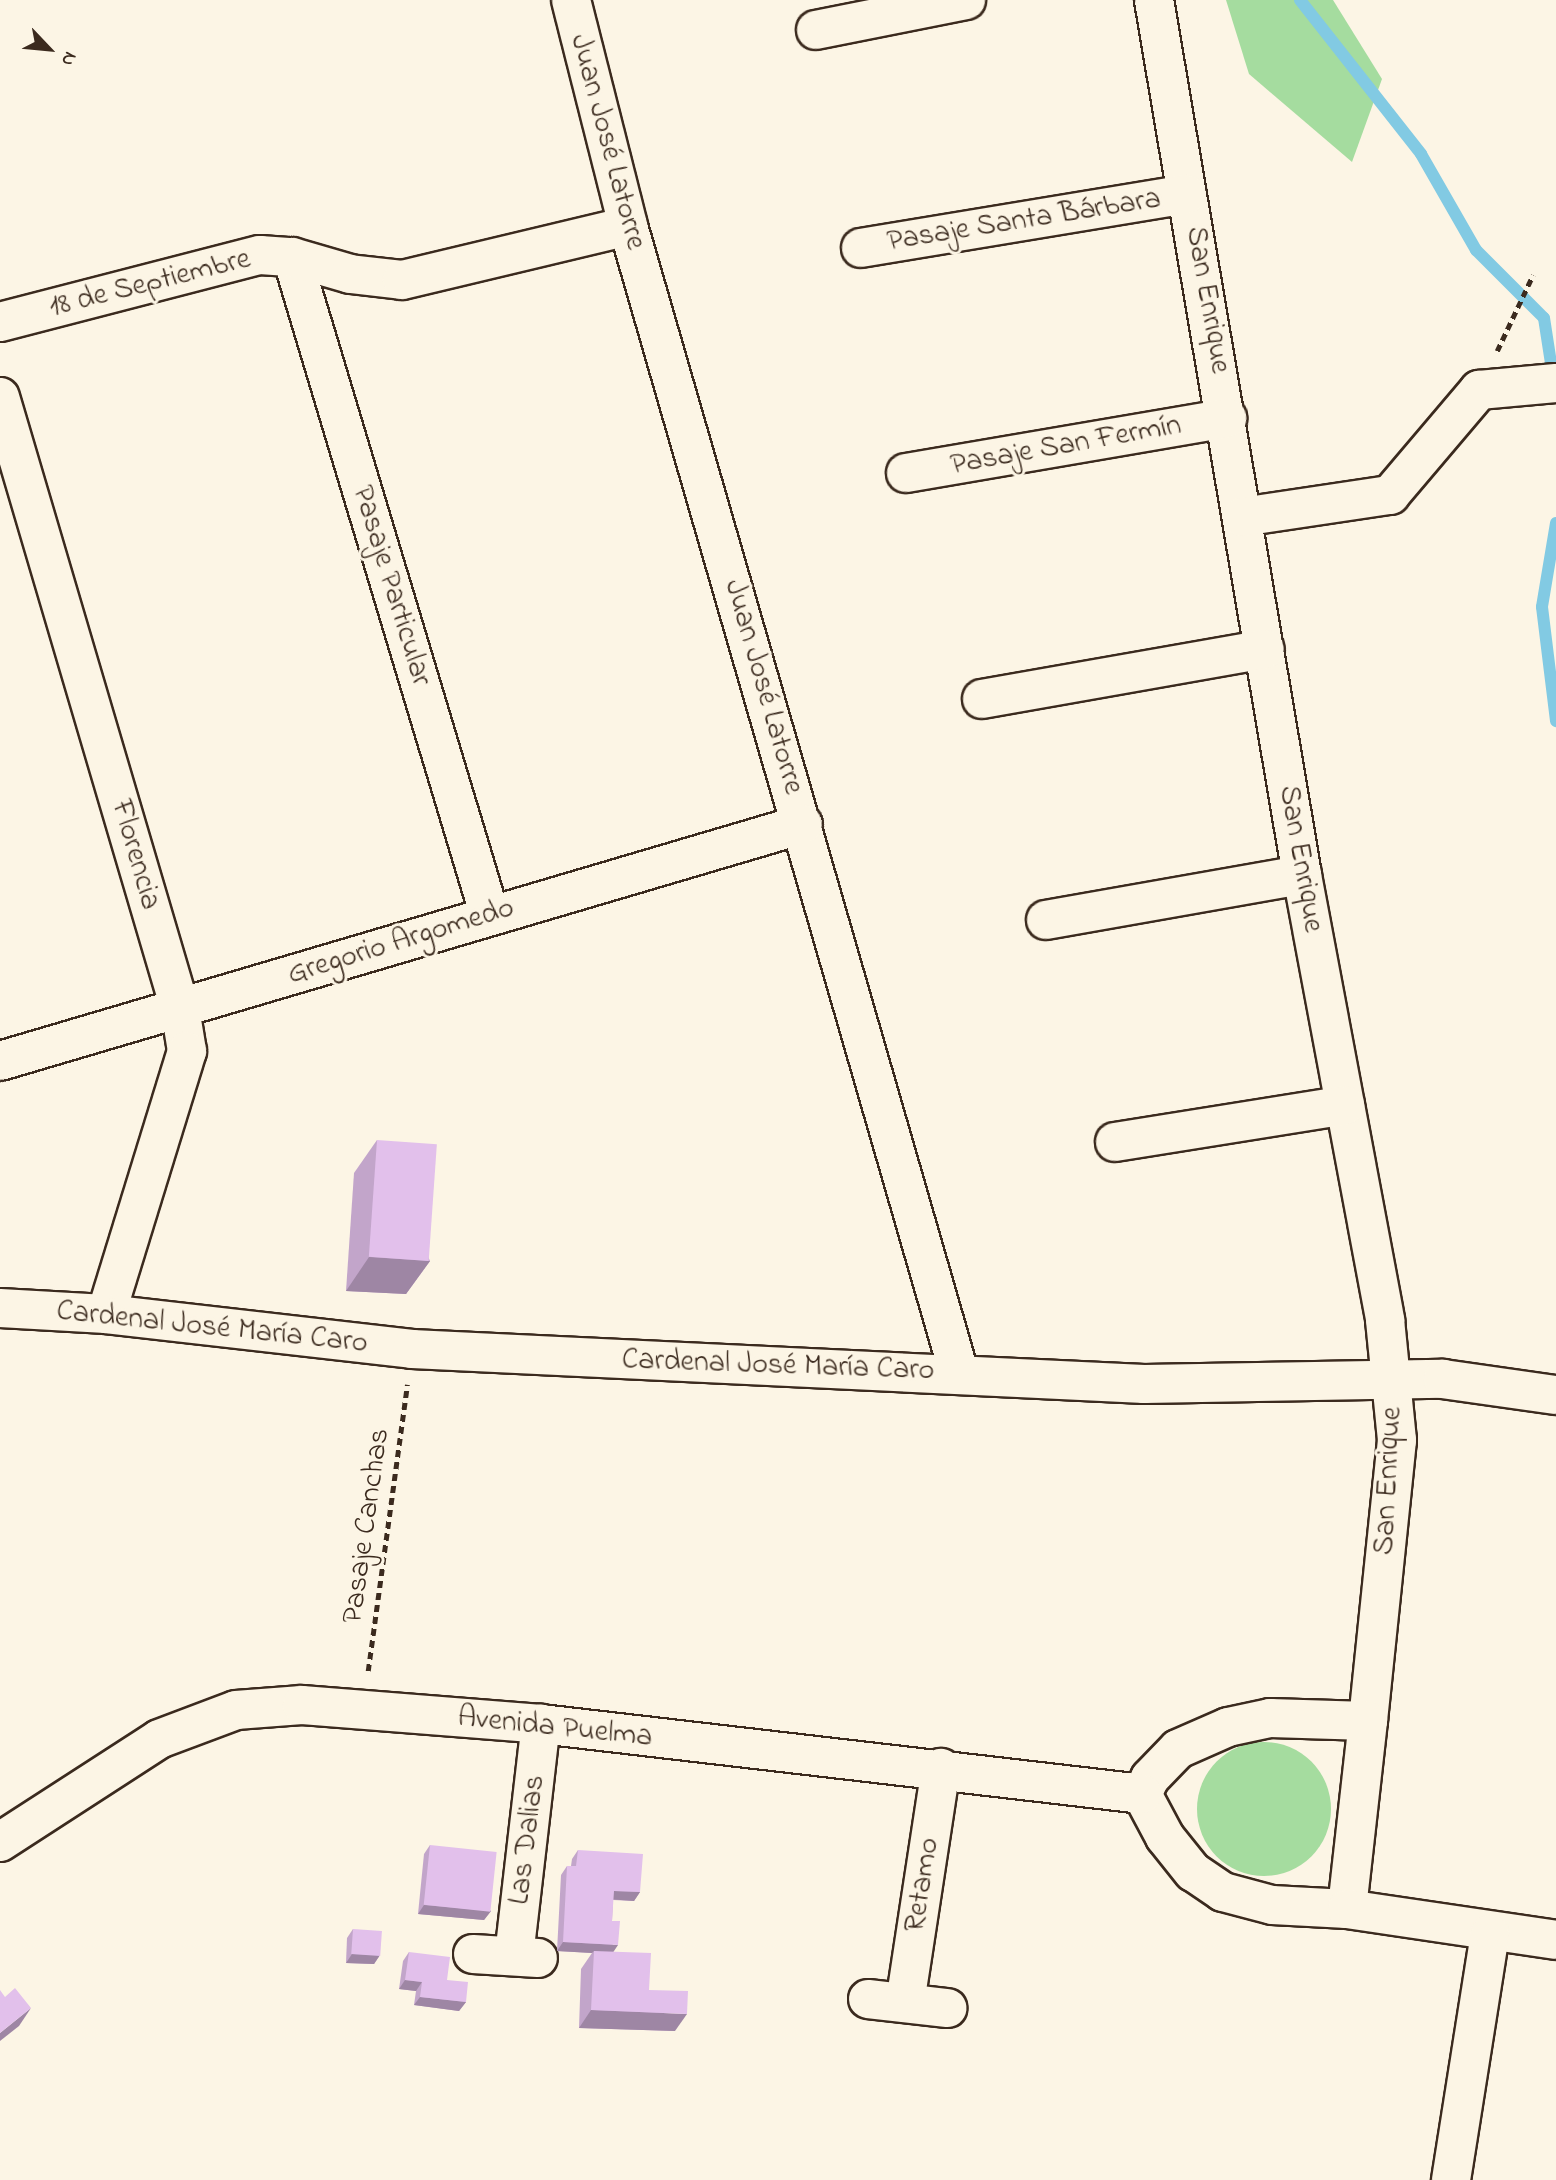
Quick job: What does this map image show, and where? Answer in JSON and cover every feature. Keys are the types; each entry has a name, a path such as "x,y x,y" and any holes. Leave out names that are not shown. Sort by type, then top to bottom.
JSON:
{"street":[{"name":"Juan José Latorre","path":"571,0 628,226 803,824 959,1373"},
{"path":"816,30 966,0"},
{"name":"San Enrique","path":"1154,0 1227,418 1302,875 1394,1377 1397,1440 1368,1721"},
{"name":"Pasaje Santa Bárbara","path":"861,248 1187,194"},
{"name":"18 de Septiembre","path":"0,322 260,254 292,257 350,274 402,280 628,226"},
{"name":"Pasaje Particular","path":"292,257 490,916"},
{"path":"1242,517 1390,495 1479,390 1556,383"},
{"name":"Florencia","path":"0,397 180,1008 187,1051 106,1314"},
{"name":"Pasaje San Fermín","path":"906,473 1227,418"},
{"path":"982,699 1265,649"},
{"name":"Gregorio Argomedo","path":"0,1062 803,824"},
{"path":"1046,920 1302,875"},
{"path":"1115,1142 1345,1105"},
{"name":"Cardenal José María Caro","path":"0,1308 106,1314 412,1349 914,1375 959,1373 1143,1384 1394,1377 1443,1379 1556,1395"},
{"name":"Avenida Puelma","path":"0,1842 159,1739 236,1710 302,1705 541,1724 941,1768 1142,1794"},
{"path":"1347,1909 1368,1721 1270,1718 1228,1727 1178,1749 1150,1778 1142,1794 1165,1837 1193,1872 1223,1892 1272,1905 1347,1909 1490,1934 1556,1940"},
{"name":"Las Dalias","path":"473,1954 527,1957 541,1724"},
{"name":"Retamo","path":"905,2003 941,1768"},
{"path":"1451,2180 1490,1934"},
{"path":"868,1999 947,2008"}],"path":[{"path":"1479,390 1533,275"},
{"name":"Pasaje Canchas","path":"362,1710 412,1349"}],"green space":[{"path":"1226,0 1333,0 1382,79 1352,162 1249,74"},
{"path":"1264,1742 1290,1747 1311,1762 1326,1783 1331,1809 1326,1835 1311,1856 1290,1871 1264,1876 1238,1871 1217,1856 1202,1835 1197,1809 1202,1783 1217,1762 1238,1747"}],"building":[{"path":"377,1140 437,1144 429,1261 369,1257"},
{"path":"430,1845 497,1852 490,1912 424,1905"},
{"path":"578,1850 643,1854 640,1892 614,1891 612,1921 620,1921 618,1945 563,1942 567,1866 576,1866"},
{"path":"353,1929 382,1931 380,1956 351,1954"},
{"path":"594,1951 651,1953 649,1990 688,1991 687,2014 591,2010"},
{"path":"409,1952 450,1957 447,1980 468,1982 466,2002 420,1997 422,1982 405,1980"},
{"path":"15,1988 31,2008 0,2033 0,1990 5,1997"}],"waterway":[{"path":"1300,0 1421,154 1476,250 1544,318 1551,363"},
{"path":"1556,523 1542,607 1556,721"}]}
